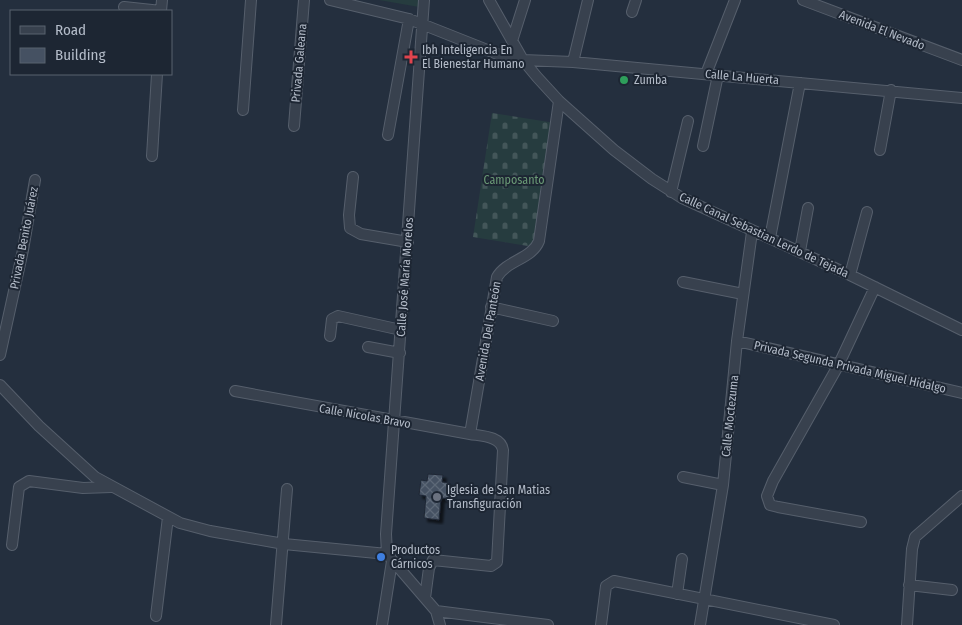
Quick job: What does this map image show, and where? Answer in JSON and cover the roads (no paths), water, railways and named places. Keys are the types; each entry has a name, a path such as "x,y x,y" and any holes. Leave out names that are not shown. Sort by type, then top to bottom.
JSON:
{"street":[{"path":"243,110 251,0"},
{"name":"Privada Galeana","path":"294,126 304,0"},
{"name":"Calle La Huerta","path":"330,0 360,4 409,19 487,51 523,60 573,62 962,98"},
{"name":"Calle José María Morelos","path":"382,625 390,558 386,534 424,0"},
{"path":"512,41 524,0"},
{"path":"573,62 588,0"},
{"path":"632,12 636,0"},
{"path":"706,74 736,0"},
{"name":"Avenida El Nevado","path":"803,0 962,60"},
{"name":"Calle Canal Sebastian Lerdo de Tejada","path":"491,2 523,60 559,101 614,150 671,192 752,232 800,251 876,287 962,330"},
{"path":"124,7 152,10"},
{"path":"388,135 409,19"},
{"path":"152,156 156,75"},
{"path":"703,146 718,75"},
{"path":"770,238 800,83"},
{"path":"880,150 891,90"},
{"name":"Avenida Del Panteón","path":"470,434 497,277 501,270 536,248 539,241 559,101"},
{"path":"671,192 688,121"},
{"path":"353,177 349,215 350,228 361,234 408,242"},
{"name":"Privada Benito Juárez","path":"0,355 36,180"},
{"path":"800,251 808,208"},
{"path":"850,275 867,212"},
{"name":"Calle Moctezuma","path":"700,625 723,485 737,341 752,232"},
{"path":"683,282 743,294"},
{"path":"861,522 778,507 767,502 767,496 773,481 838,366 876,287"},
{"path":"491,307 553,321"},
{"path":"330,336 332,319 338,316 402,330"},
{"name":"Privada Segunda Privada Miguel Hidalgo","path":"737,341 838,366 962,393"},
{"path":"368,347 400,353"},
{"path":"0,385 83,467 110,487 168,517 210,531 284,544 390,558 436,611 440,625"},
{"name":"Calle Nicolas Bravo","path":"235,391 496,439 500,442 503,450 498,558 495,565 433,560 429,568 425,598"},
{"path":"683,477 723,485"},
{"path":"12,545 19,487 23,483 29,481 93,489 110,487"},
{"path":"276,625 287,490"},
{"path":"907,625 909,585 915,537 962,496"},
{"path":"156,616 168,517"},
{"path":"677,594 682,559"},
{"path":"601,625 606,586 614,581 834,625"},
{"path":"909,585 952,590"},
{"path":"436,611 548,625"}],"place":[{"name":"Ibh Inteligencia En El Bienestar Humano","path":"411,57"},
{"name":"Zumba","path":"624,80"},
{"name":"Iglesia de San Matias Transfiguración","path":"437,497"},
{"name":"Productos Cárnicos","path":"381,557"}],"park label":[{"name":"Camposanto","path":"514,180"}]}
